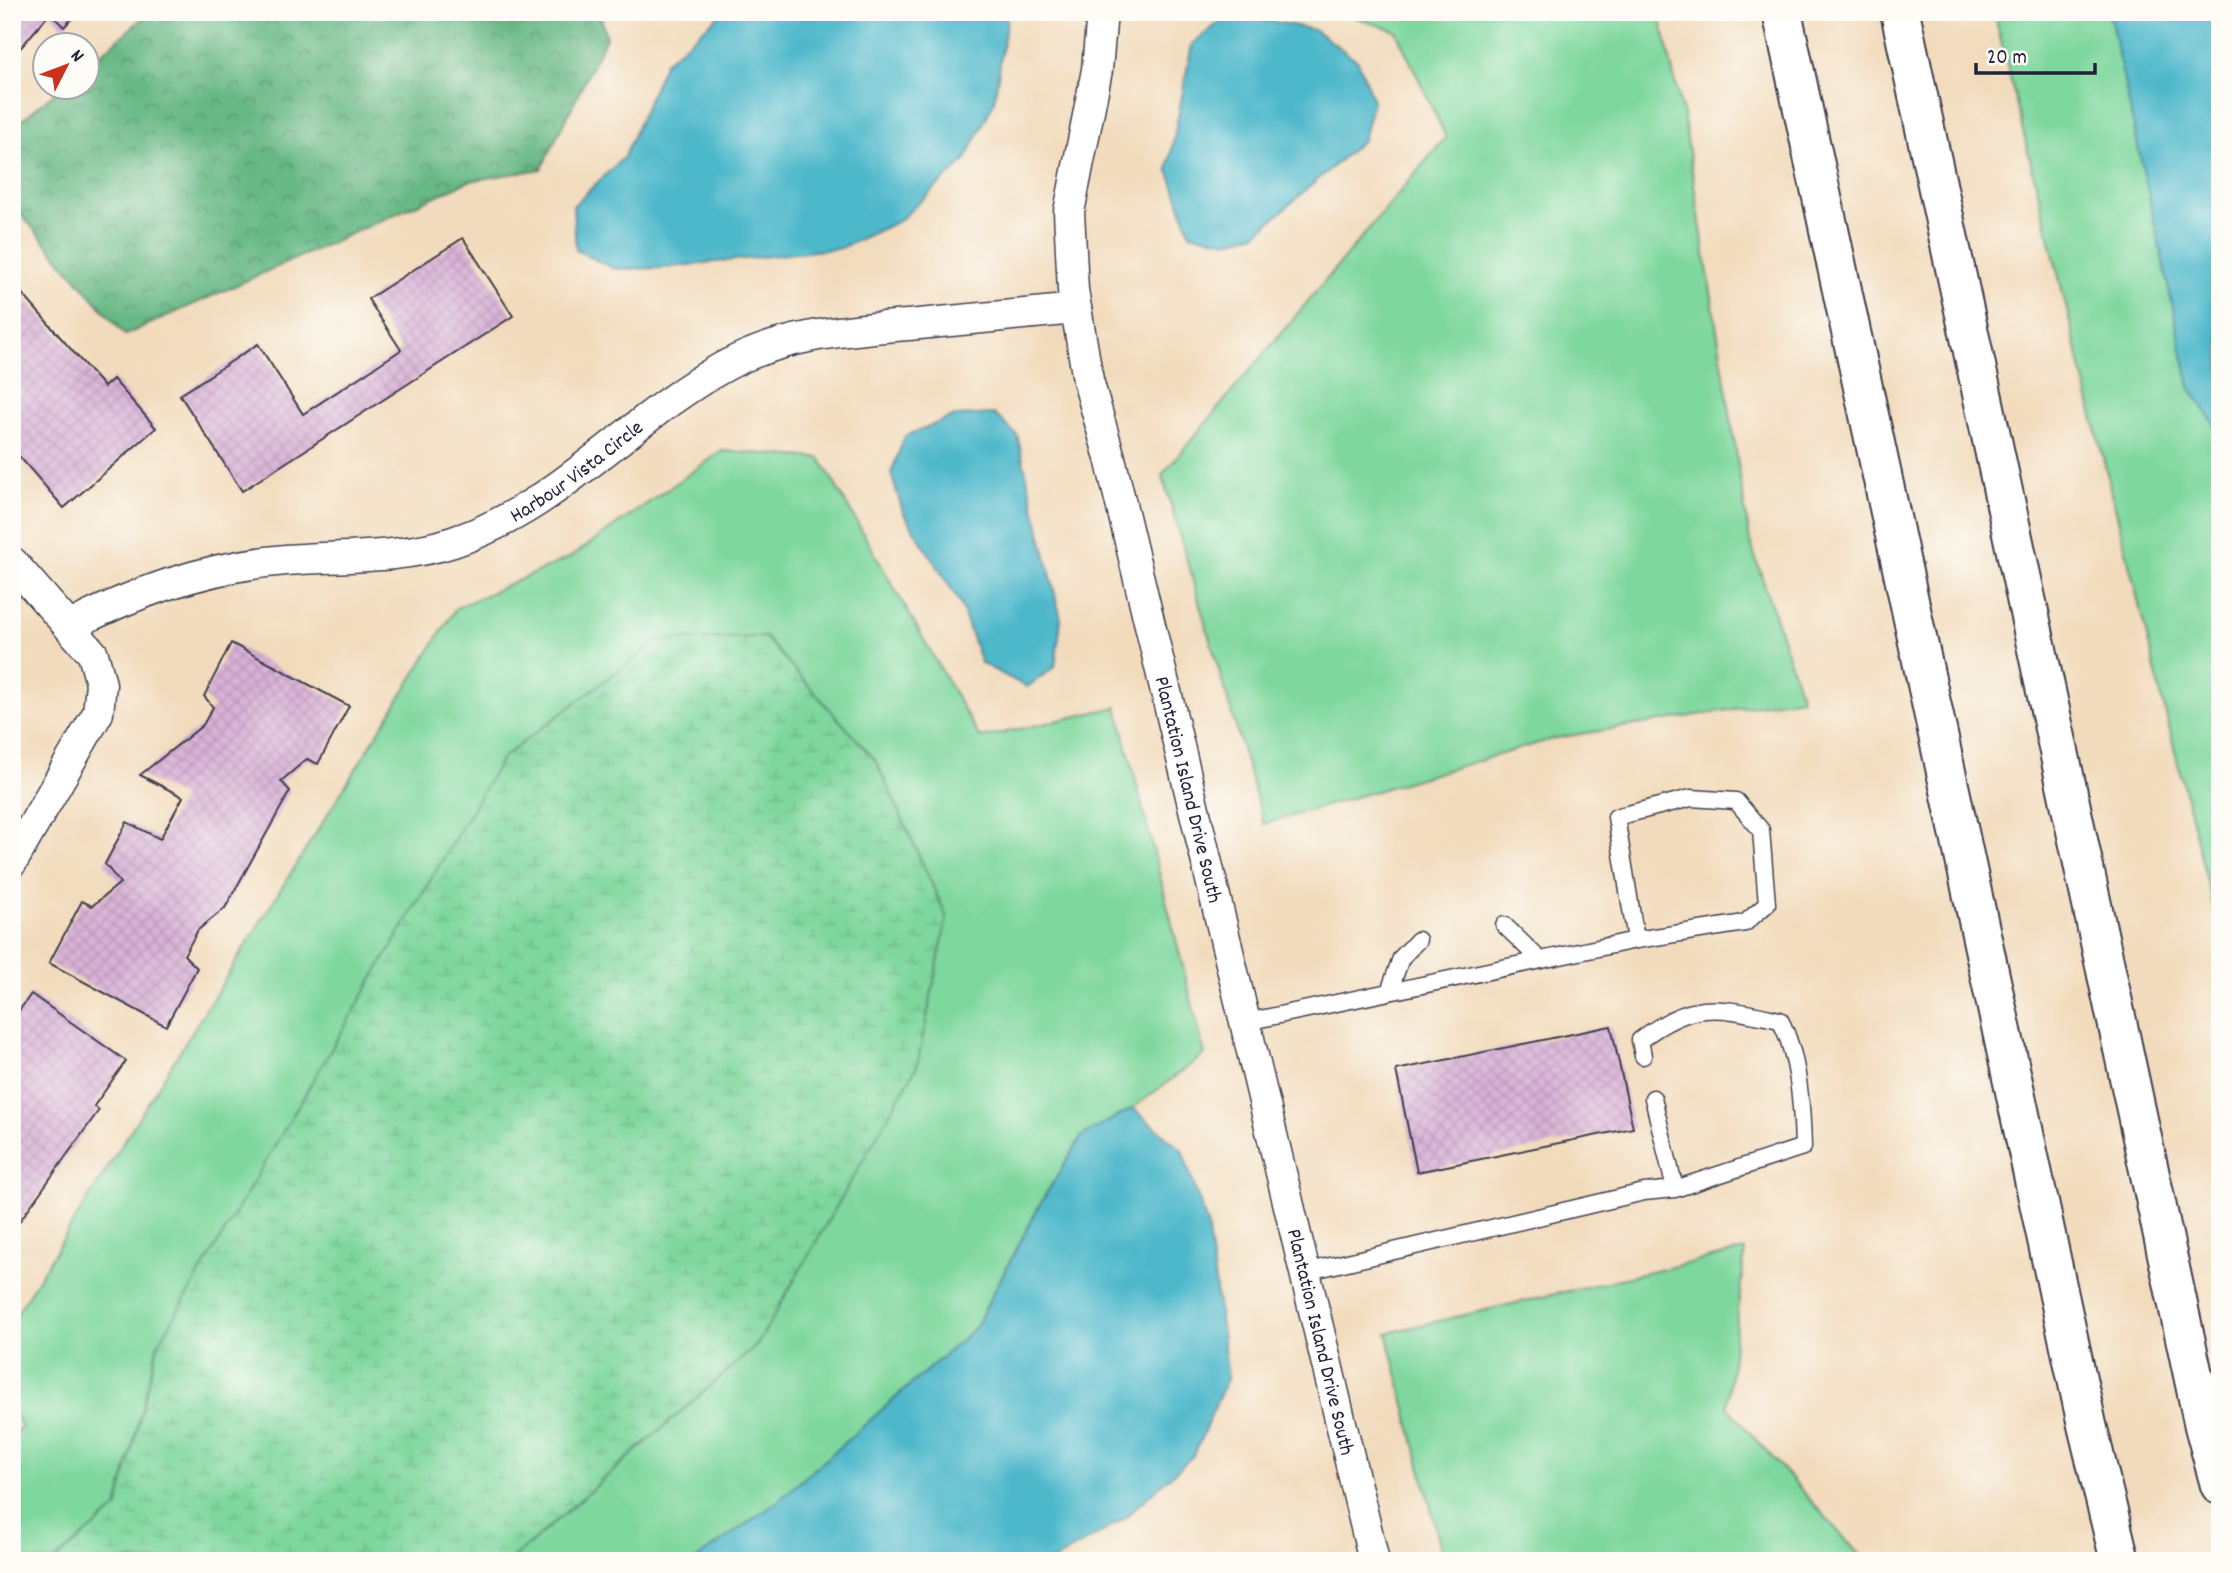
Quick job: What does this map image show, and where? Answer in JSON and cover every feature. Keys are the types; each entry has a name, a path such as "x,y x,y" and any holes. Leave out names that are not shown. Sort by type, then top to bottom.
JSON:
{"main road":[{"path":"1782,12 2078,1384 2120,1561"},
{"path":"1900,12 2198,1399 2220,1485"}],"street":[{"name":"Plantation Island Drive South","path":"1102,12 1097,70 1069,212 1076,309 1088,380 1114,471 1374,1561"},
{"name":"Harbour Vista Circle","path":"69,626 166,584 234,566 387,553 449,544 495,528 539,503 725,366 784,341 831,332 1076,309"},
{"path":"12,562 93,654 102,684 98,713 12,862"}],"lane":[{"path":"1246,1022 1636,940 1745,923 1768,904 1761,830 1736,801 1691,798 1616,817 1636,940"},
{"path":"1503,925 1540,960"},
{"path":"1389,992 1401,958 1418,940"},
{"path":"1305,1272 1644,1192 1675,1189 1803,1147 1802,1117 1788,1035 1780,1020 1717,1007 1667,1020 1640,1040 1643,1056"},
{"path":"1653,1097 1675,1189"}],"green space":[{"path":"150,12 600,12 606,38 541,169 469,181 125,335 12,204 12,128 43,102 102,102 102,53"},
{"path":"1339,12 1659,12 1684,120 1750,541 1802,698 1556,738 1264,824 1162,475 1446,137 1396,31"},
{"path":"1994,12 2220,12 2220,935"},
{"path":"722,451 820,458 980,738 1117,707 1205,1054 1133,1108 1082,1136 1040,1204 975,1328 777,1502 694,1561 510,1561 757,1345 158,1345 117,1508 54,1561 12,1561 12,1432 22,1428 12,1408 12,1321 456,608 571,557"},
{"path":"765,637 876,761 947,917 917,1066 757,1345 510,1561 54,1561 117,1508 158,1345 502,758 659,640"},
{"path":"1745,1250 1727,1407 1865,1561 1444,1561 1387,1333"}],"water":[{"path":"723,12 1008,12 994,102 965,161 899,221 841,248 662,268 614,269 576,250 573,206 624,157 665,62"},
{"path":"2109,12 2220,12 2220,433 2190,387"},
{"path":"1231,13 1315,30 1358,61 1373,101 1363,140 1256,234 1228,241 1190,234 1168,169 1192,44"},
{"path":"994,414 1017,435 1061,619 1055,667 1027,687 981,663 960,603 903,512 891,473 905,436 955,416"},
{"path":"1133,1108 1182,1150 1207,1224 1228,1376 1194,1455 1121,1521 1053,1561 694,1561 777,1502 975,1328 1040,1204 1082,1136"}],"building":[{"path":"12,12 78,12 64,27 50,13 12,58"},
{"path":"463,238 513,316 242,491 180,395 258,344 303,414 401,350 368,299"},
{"path":"12,282 104,387 113,379 156,428 64,508 12,448"},
{"path":"231,643 349,706 318,764 307,759 281,781 290,791 225,908 198,930 184,955 197,968 166,1026 49,963 82,901 92,906 120,883 105,864 127,822 160,839 183,797 140,775 203,725 213,707 204,696"},
{"path":"31,994 126,1061 94,1106 99,1110 12,1232 12,1021"},
{"path":"1611,1026 1633,1128 1417,1172 1396,1070"}]}
